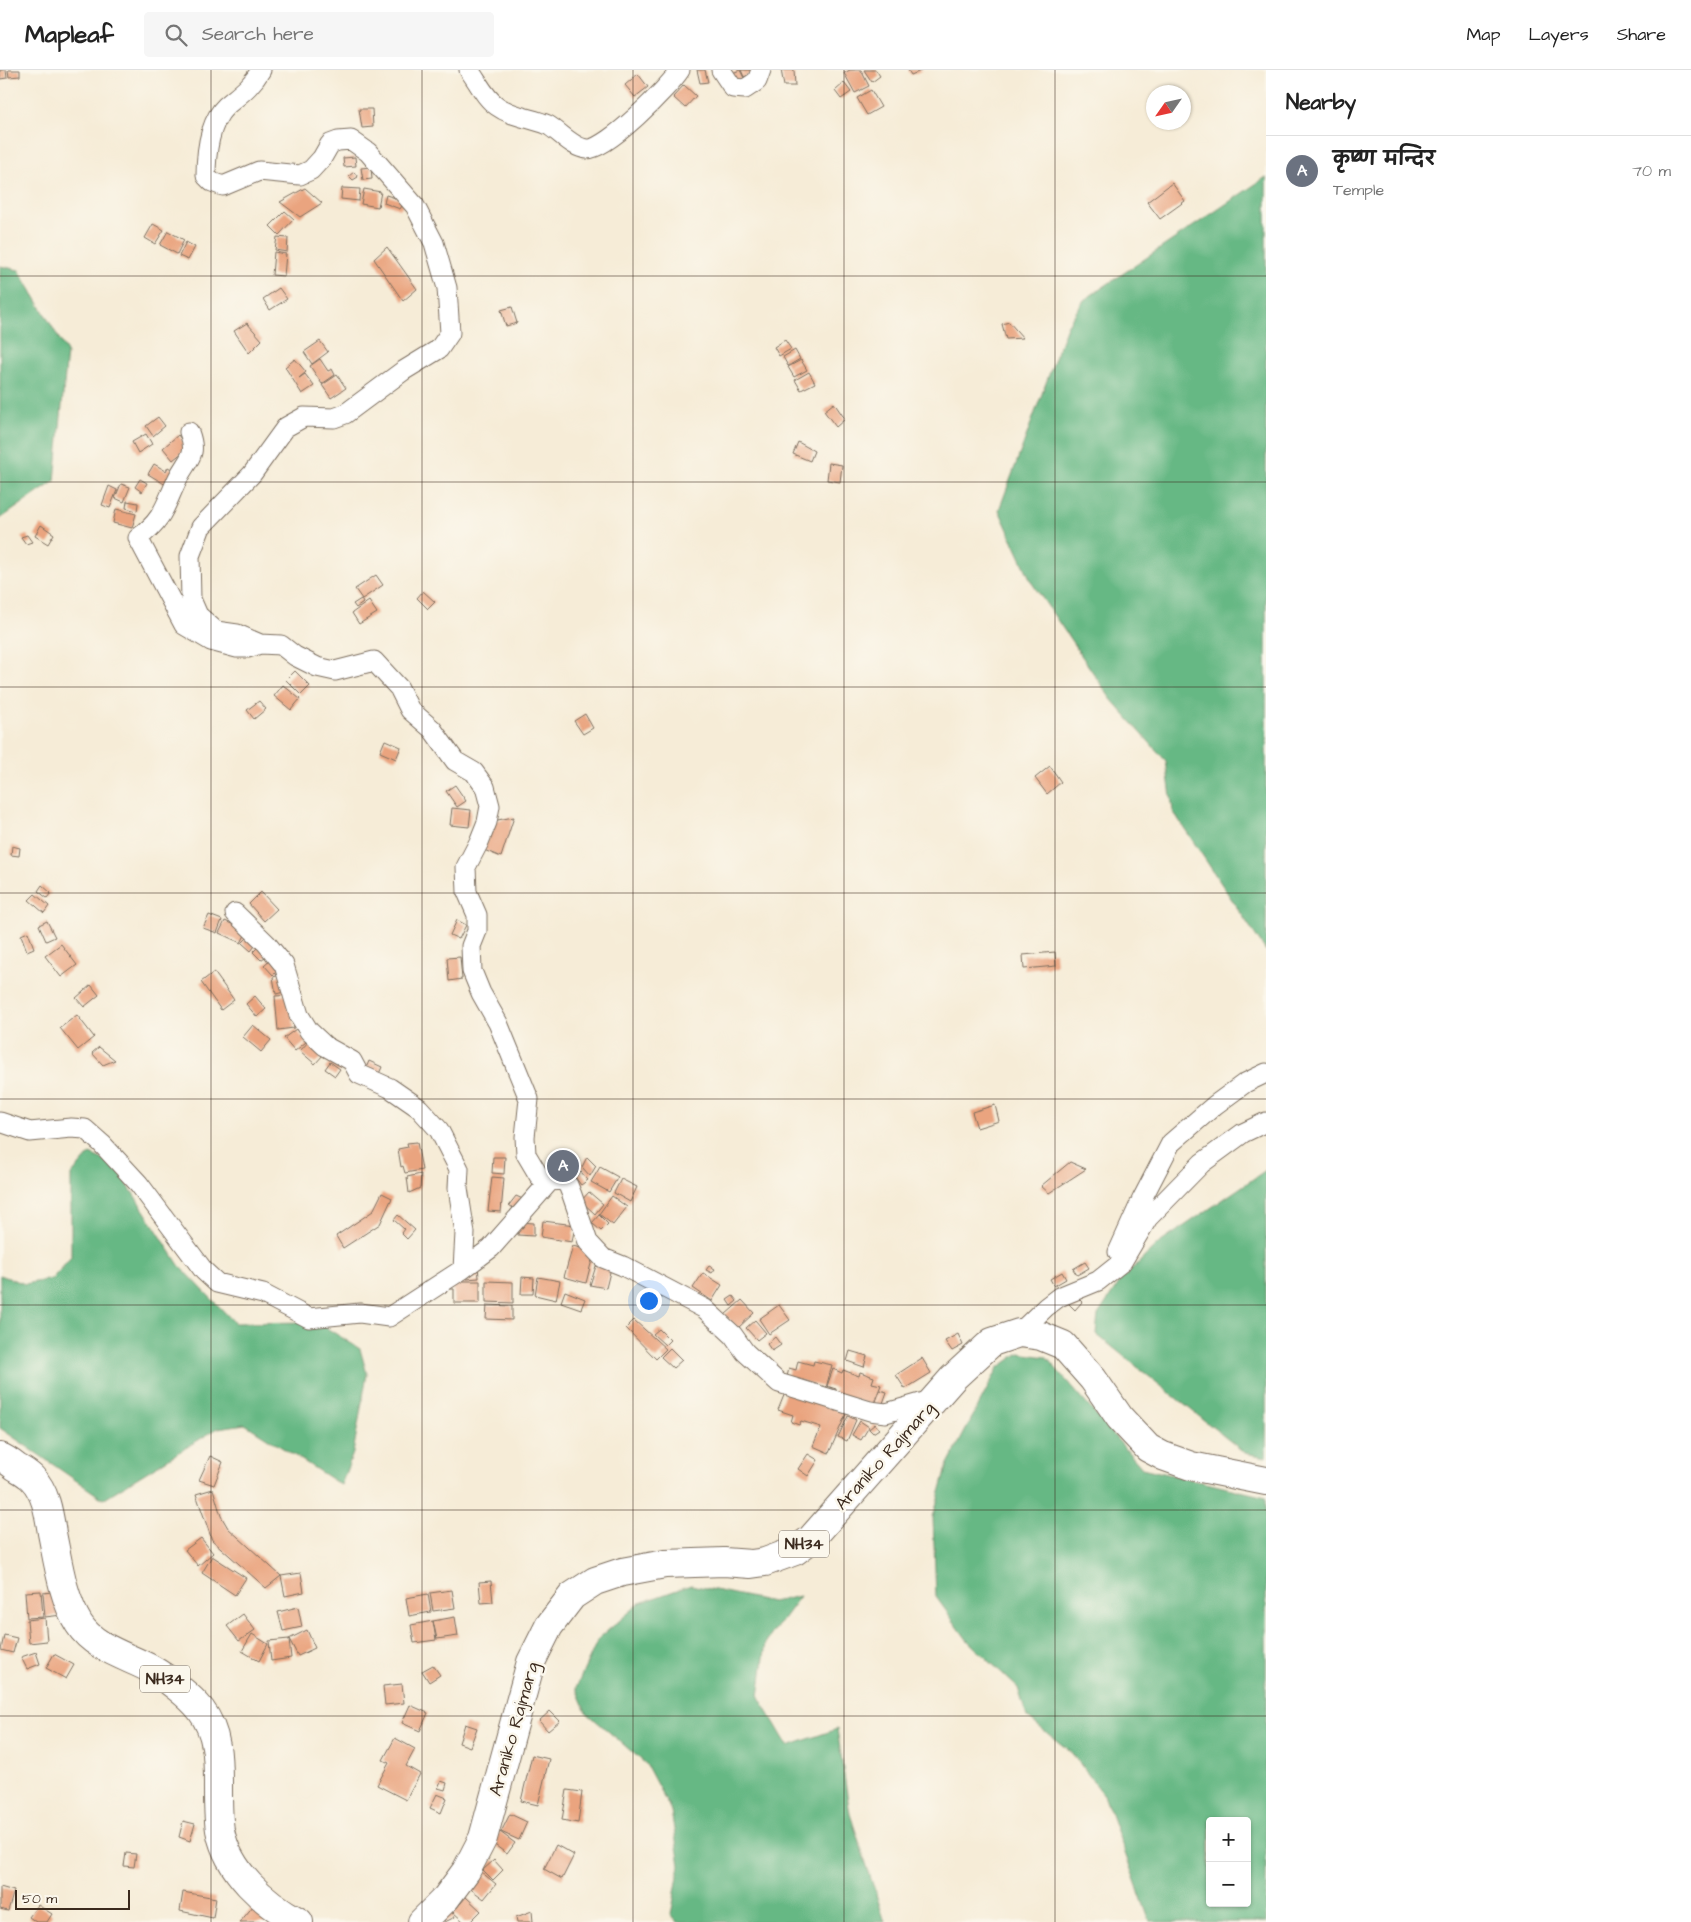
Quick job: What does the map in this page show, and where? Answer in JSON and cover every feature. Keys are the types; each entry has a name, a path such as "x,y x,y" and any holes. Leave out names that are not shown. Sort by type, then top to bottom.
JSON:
{"highway":[{"name":"Araniko Rajmarg","path":"427,1921 466,1871 483,1838 531,1662 549,1626 572,1596 595,1581 622,1572 665,1564 724,1562 751,1564 782,1557 795,1551 811,1539 953,1378 992,1342 1018,1333 1041,1336 1063,1345 1093,1379 1120,1418 1148,1448 1191,1466 1266,1481"},
{"name":"NH34","path":"0,1457 31,1477 42,1492 48,1511 64,1589 79,1624 93,1639 152,1670 178,1688 201,1709 212,1729 218,1747 218,1812 226,1850 241,1875 258,1893 285,1914 299,1922"}],"street":[{"path":"261,70 248,88 224,108 214,125 206,159 206,176 212,182 223,186 259,172 300,175 311,170 322,158 330,144 338,140 351,140 368,152 415,206 434,243 447,288 450,333 439,349 403,371 345,414 334,418 304,417 286,427 252,474 201,527 190,556 191,599 198,615 216,632 237,634 260,644 281,645 295,656 317,667 335,671 374,661 399,688 410,710 432,729 456,761 474,772 485,787 490,806 487,822 466,867 467,892 477,915 477,931 471,946 472,971 481,994 498,1023 529,1099 525,1137 526,1154 540,1176 550,1181 562,1180 568,1185 588,1242 603,1258 623,1266 705,1309 733,1335 745,1352 779,1383 870,1411 886,1413 936,1398"},
{"path":"469,70 486,96 498,107 518,116 548,125 576,144 587,149 600,146 612,139 654,99 680,70"},
{"path":"721,70 732,88 745,89 757,81 761,70"},
{"path":"189,432 194,445 189,462 179,477 160,517 153,527 138,538 184,625 211,641 237,648 248,648 260,644"},
{"path":"235,913 266,943 284,965 299,1015 309,1031 325,1046 352,1061 359,1074 390,1088 418,1108 439,1130 459,1169 458,1188 465,1233 463,1269"},
{"path":"1112,1270 1120,1245 1171,1143 1245,1083 1266,1074"},
{"path":"0,1122 30,1132 71,1128 85,1129 102,1144 139,1184 204,1271 217,1283 263,1294 309,1318 360,1313 389,1317 463,1269 490,1248 550,1181"},
{"path":"1018,1333 1059,1297 1098,1281 1122,1262 1132,1249 1148,1218 1202,1163 1243,1133 1266,1122"}],"green space":[{"path":"1266,177 1266,951 1173,811 1166,761 1111,699 1032,583 999,510 1067,326 1084,300"},
{"path":"0,266 19,270 67,352 55,481 0,519"},
{"path":"90,1154 115,1165 179,1265 235,1323 317,1322 360,1349 367,1374 353,1453 341,1485 245,1424 218,1428 103,1499 0,1428 0,1275 25,1284 52,1279 71,1257 71,1175"},
{"path":"1266,1170 1266,1457 1245,1453 1096,1334 1098,1315 1121,1280 1158,1244"},
{"path":"1019,1353 1046,1357 1142,1468 1266,1497 1266,1922 1150,1922 1104,1795 1071,1752 1027,1717 1018,1688 968,1641 936,1597 933,1517 948,1464 998,1368"},
{"path":"691,1585 772,1602 800,1596 766,1642 759,1697 788,1746 837,1729 850,1814 885,1922 677,1922 671,1915 680,1865 671,1811 646,1764 586,1712 576,1688 598,1639 640,1603"}],"building":[{"path":"0,70 6,70 7,78 0,79"},
{"path":"8,70 20,70 20,76 9,77"},
{"path":"697,70 705,70 708,82 700,83"},
{"path":"740,70 744,78 733,82 730,74"},
{"path":"741,70 754,70 755,72 744,77"},
{"path":"781,70 794,70 795,86 784,86"},
{"path":"850,70 861,70 869,86 855,93 844,73"},
{"path":"864,70 876,70 880,76 872,82"},
{"path":"908,70 923,70 911,75"},
{"path":"638,74 648,87 635,97 625,85"},
{"path":"844,83 851,92 841,99 835,91"},
{"path":"684,85 696,96 685,108 673,97"},
{"path":"871,90 881,107 867,115 857,98"},
{"path":"359,109 372,109 373,127 362,128"},
{"path":"355,157 356,166 344,167 343,158"},
{"path":"371,167 372,179 363,180 361,168"},
{"path":"354,172 358,177 353,180 349,176"},
{"path":"1172,183 1185,201 1160,219 1147,202"},
{"path":"305,188 322,203 300,217 280,202"},
{"path":"342,188 360,189 359,201 341,199"},
{"path":"364,189 381,192 378,207 361,204"},
{"path":"386,195 405,201 400,209 384,203"},
{"path":"285,211 294,219 279,235 270,226"},
{"path":"153,224 164,230 155,244 145,238"},
{"path":"168,231 184,240 177,254 160,245"},
{"path":"277,237 288,238 287,252 275,250"},
{"path":"186,242 195,247 188,260 179,256"},
{"path":"387,247 417,289 403,301 374,259"},
{"path":"274,252 286,254 284,276 272,275"},
{"path":"279,288 287,299 270,310 263,299"},
{"path":"512,307 517,323 506,326 501,310"},
{"path":"1009,322 1023,338 1006,339 1002,324"},
{"path":"247,323 262,340 249,353 234,331"},
{"path":"785,340 791,349 779,356 774,347"},
{"path":"320,341 328,352 312,364 304,352"},
{"path":"795,350 800,359 788,366 783,357"},
{"path":"295,359 306,372 299,378 305,374 314,386 302,394 285,367"},
{"path":"320,359 328,371 332,369 335,375 322,384 310,366"},
{"path":"801,360 807,370 794,377 788,367"},
{"path":"809,372 815,383 801,390 795,380"},
{"path":"337,375 346,388 331,398 322,385"},
{"path":"834,403 845,419 836,427 824,411"},
{"path":"158,417 165,426 153,436 146,426"},
{"path":"146,434 152,444 138,453 132,442"},
{"path":"178,435 188,448 173,460 163,448"},
{"path":"798,442 814,451 810,461 793,454"},
{"path":"829,463 842,465 840,482 827,480"},
{"path":"154,464 166,471 168,467 175,471 166,485 148,474"},
{"path":"140,479 147,483 142,492 135,487"},
{"path":"121,484 130,487 124,502 115,498"},
{"path":"109,486 117,490 110,508 102,505"},
{"path":"127,501 138,503 137,511 126,508"},
{"path":"116,509 136,514 132,528 113,523"},
{"path":"41,525 54,534 48,544 35,536"},
{"path":"27,535 32,542 26,544 21,537"},
{"path":"376,575 383,585 362,599 355,589"},
{"path":"423,591 435,602 428,609 417,598"},
{"path":"361,599 363,603 356,608 353,604"},
{"path":"369,601 377,613 359,624 352,613"},
{"path":"295,671 310,686 301,695 286,680"},
{"path":"283,685 300,699 291,710 274,696"},
{"path":"259,701 266,709 254,719 247,710"},
{"path":"585,714 593,728 583,734 574,721"},
{"path":"385,740 401,747 396,759 380,752"},
{"path":"1050,766 1061,782 1047,794 1035,778"},
{"path":"455,785 466,801 457,807 446,791"},
{"path":"452,808 471,810 469,827 450,825"},
{"path":"514,817 501,857 484,850 492,821"},
{"path":"12,846 20,848 19,856 11,855"},
{"path":"42,885 51,893 47,898 38,891"},
{"path":"261,892 277,909 264,921 249,904"},
{"path":"35,894 49,906 44,913 29,900"},
{"path":"209,915 222,920 217,933 203,928"},
{"path":"457,920 466,925 459,939 450,935"},
{"path":"47,921 55,937 46,941 39,925"},
{"path":"225,921 247,931 241,943 219,933"},
{"path":"28,932 34,948 27,951 21,935"},
{"path":"251,934 259,941 251,951 242,943"},
{"path":"61,944 77,965 61,977 45,956"},
{"path":"261,944 270,953 261,960 253,952"},
{"path":"1055,952 1056,966 1024,969 1023,955"},
{"path":"273,957 282,967 273,975 264,965"},
{"path":"460,957 462,979 449,981 447,958"},
{"path":"214,972 234,1000 221,1010 201,982"},
{"path":"284,974 288,991 276,994 273,977"},
{"path":"91,985 99,995 84,1007 76,998"},
{"path":"291,995 294,1028 278,1030 275,996"},
{"path":"255,996 266,1009 257,1017 246,1004"},
{"path":"77,1015 94,1037 78,1050 60,1028"},
{"path":"253,1025 271,1040 261,1052 243,1037"},
{"path":"296,1029 306,1042 295,1051 284,1038"},
{"path":"309,1041 324,1054 315,1064 300,1051"},
{"path":"99,1047 115,1060 103,1065 92,1053"},
{"path":"369,1061 382,1067 377,1078 364,1073"},
{"path":"330,1062 340,1069 335,1076 325,1069"},
{"path":"995,1105 999,1121 977,1128 972,1112"},
{"path":"417,1142 422,1170 405,1173 403,1166 401,1167 398,1149 408,1147 407,1143"},
{"path":"493,1157 505,1157 504,1174 492,1173"},
{"path":"587,1157 596,1166 590,1176 582,1167"},
{"path":"1070,1162 1086,1169 1049,1193 1041,1186"},
{"path":"600,1167 618,1177 609,1192 591,1182"},
{"path":"581,1172 588,1180 581,1185 575,1177"},
{"path":"421,1174 420,1188 409,1193 407,1177"},
{"path":"492,1177 504,1178 501,1212 488,1211"},
{"path":"621,1179 637,1187 630,1202 614,1193"},
{"path":"589,1192 603,1204 595,1214 581,1201"},
{"path":"382,1193 392,1198 380,1224 343,1248 336,1236 373,1211"},
{"path":"516,1196 525,1200 516,1210 509,1205"},
{"path":"612,1196 627,1207 613,1225 599,1214"},
{"path":"398,1215 415,1230 407,1239 401,1233 404,1229 394,1220"},
{"path":"599,1215 608,1224 601,1231 592,1223"},
{"path":"543,1221 575,1225 572,1242 541,1237"},
{"path":"518,1222 534,1223 534,1236 518,1235"},
{"path":"573,1246 594,1252 586,1283 564,1277"},
{"path":"1085,1262 1089,1268 1077,1275 1073,1269"},
{"path":"478,1264 479,1278 467,1279 467,1265"},
{"path":"596,1266 611,1268 606,1288 590,1285"},
{"path":"709,1266 715,1269 712,1273 706,1270"},
{"path":"1062,1272 1066,1279 1054,1286 1050,1279"},
{"path":"703,1273 722,1285 712,1301 693,1288"},
{"path":"522,1277 534,1278 533,1294 521,1294"},
{"path":"538,1277 560,1281 556,1300 535,1295"},
{"path":"448,1281 480,1281 480,1303 454,1303 454,1289 448,1289"},
{"path":"486,1281 513,1282 513,1303 486,1302"},
{"path":"565,1291 585,1299 581,1309 561,1302"},
{"path":"1073,1293 1082,1302 1075,1310 1065,1300"},
{"path":"733,1296 737,1301 731,1306 727,1300"},
{"path":"742,1300 754,1313 738,1328 725,1315"},
{"path":"487,1305 512,1306 512,1320 486,1319"},
{"path":"779,1305 790,1320 769,1334 759,1319"},
{"path":"634,1320 666,1349 656,1359 626,1328"},
{"path":"755,1320 766,1333 757,1340 746,1328"},
{"path":"659,1329 670,1340 665,1345 653,1334"},
{"path":"958,1334 963,1345 952,1351 945,1341"},
{"path":"775,1337 781,1345 772,1351 767,1344"},
{"path":"670,1348 682,1360 673,1368 661,1357"},
{"path":"850,1351 867,1356 864,1367 847,1361"},
{"path":"922,1358 931,1373 905,1389 896,1375"},
{"path":"798,1361 813,1365 814,1361 832,1365 826,1388 787,1377 789,1368 796,1370"},
{"path":"833,1369 842,1373 843,1370 859,1376 860,1372 874,1377 872,1383 881,1385 873,1405 834,1394 836,1389 827,1386"},
{"path":"787,1388 846,1414 829,1453 813,1446 821,1427 801,1421 799,1425 791,1422 793,1415 778,1410"},
{"path":"880,1390 887,1392 882,1406 874,1407"},
{"path":"848,1416 856,1420 847,1441 838,1437"},
{"path":"860,1421 869,1427 861,1440 852,1435"},
{"path":"875,1424 879,1429 873,1433 869,1429"},
{"path":"808,1454 818,1460 808,1476 798,1469"},
{"path":"210,1456 223,1462 214,1485 199,1480"},
{"path":"213,1489 221,1516 228,1528 281,1576 266,1588 212,1540 196,1494"},
{"path":"201,1538 213,1553 198,1566 185,1550"},
{"path":"212,1556 246,1578 235,1595 202,1573"},
{"path":"301,1573 304,1592 285,1596 281,1576"},
{"path":"491,1581 493,1602 481,1603 479,1582"},
{"path":"452,1590 455,1608 433,1611 430,1593"},
{"path":"41,1591 43,1617 27,1618 25,1592"},
{"path":"60,1591 62,1615 45,1617 43,1593"},
{"path":"428,1594 431,1612 409,1616 406,1598"},
{"path":"298,1607 302,1627 283,1631 278,1612"},
{"path":"243,1614 255,1630 239,1641 227,1626"},
{"path":"455,1617 458,1636 437,1639 433,1621"},
{"path":"45,1618 47,1641 29,1643 27,1620"},
{"path":"433,1621 436,1640 414,1643 411,1625"},
{"path":"307,1630 315,1648 298,1656 289,1639"},
{"path":"252,1634 268,1644 259,1661 242,1651"},
{"path":"4,1635 17,1638 13,1653 1,1650"},
{"path":"289,1639 291,1658 271,1661 269,1641"},
{"path":"36,1652 40,1664 27,1669 21,1657"},
{"path":"54,1654 74,1665 66,1679 46,1668"},
{"path":"433,1665 440,1675 429,1682 422,1671"},
{"path":"402,1684 404,1703 385,1705 383,1686"},
{"path":"410,1705 428,1713 420,1731 402,1723"},
{"path":"550,1711 560,1721 548,1731 539,1721"},
{"path":"465,1724 477,1728 470,1747 459,1743"},
{"path":"395,1738 415,1749 406,1766 420,1774 406,1800 377,1785 389,1763 383,1760"},
{"path":"532,1755 549,1759 538,1805 521,1801"},
{"path":"441,1781 447,1783 445,1790 438,1788"},
{"path":"567,1790 582,1792 578,1823 562,1820"},
{"path":"437,1794 447,1798 441,1813 430,1808"},
{"path":"510,1814 527,1822 519,1840 501,1832"},
{"path":"183,1821 195,1824 190,1841 179,1837"},
{"path":"500,1832 515,1843 507,1854 492,1843"},
{"path":"556,1845 574,1855 562,1879 544,1869"},
{"path":"126,1853 136,1854 134,1867 124,1866"},
{"path":"494,1860 503,1870 493,1880 483,1870"},
{"path":"480,1871 496,1884 484,1899 468,1887"},
{"path":"0,1887 14,1891 8,1911 0,1909"},
{"path":"183,1892 216,1898 213,1918 180,1911"},
{"path":"466,1897 481,1911 470,1922 464,1922 453,1912"},
{"path":"38,1905 52,1914 47,1922 36,1922 29,1917"},
{"path":"254,1905 276,1922 240,1922"},
{"path":"451,1911 455,1917 445,1922 442,1917"},
{"path":"532,1911 533,1922 517,1922 516,1917"}],"place":[{"name":"कृष्ण मन्दिर","path":"563,1166"}]}
